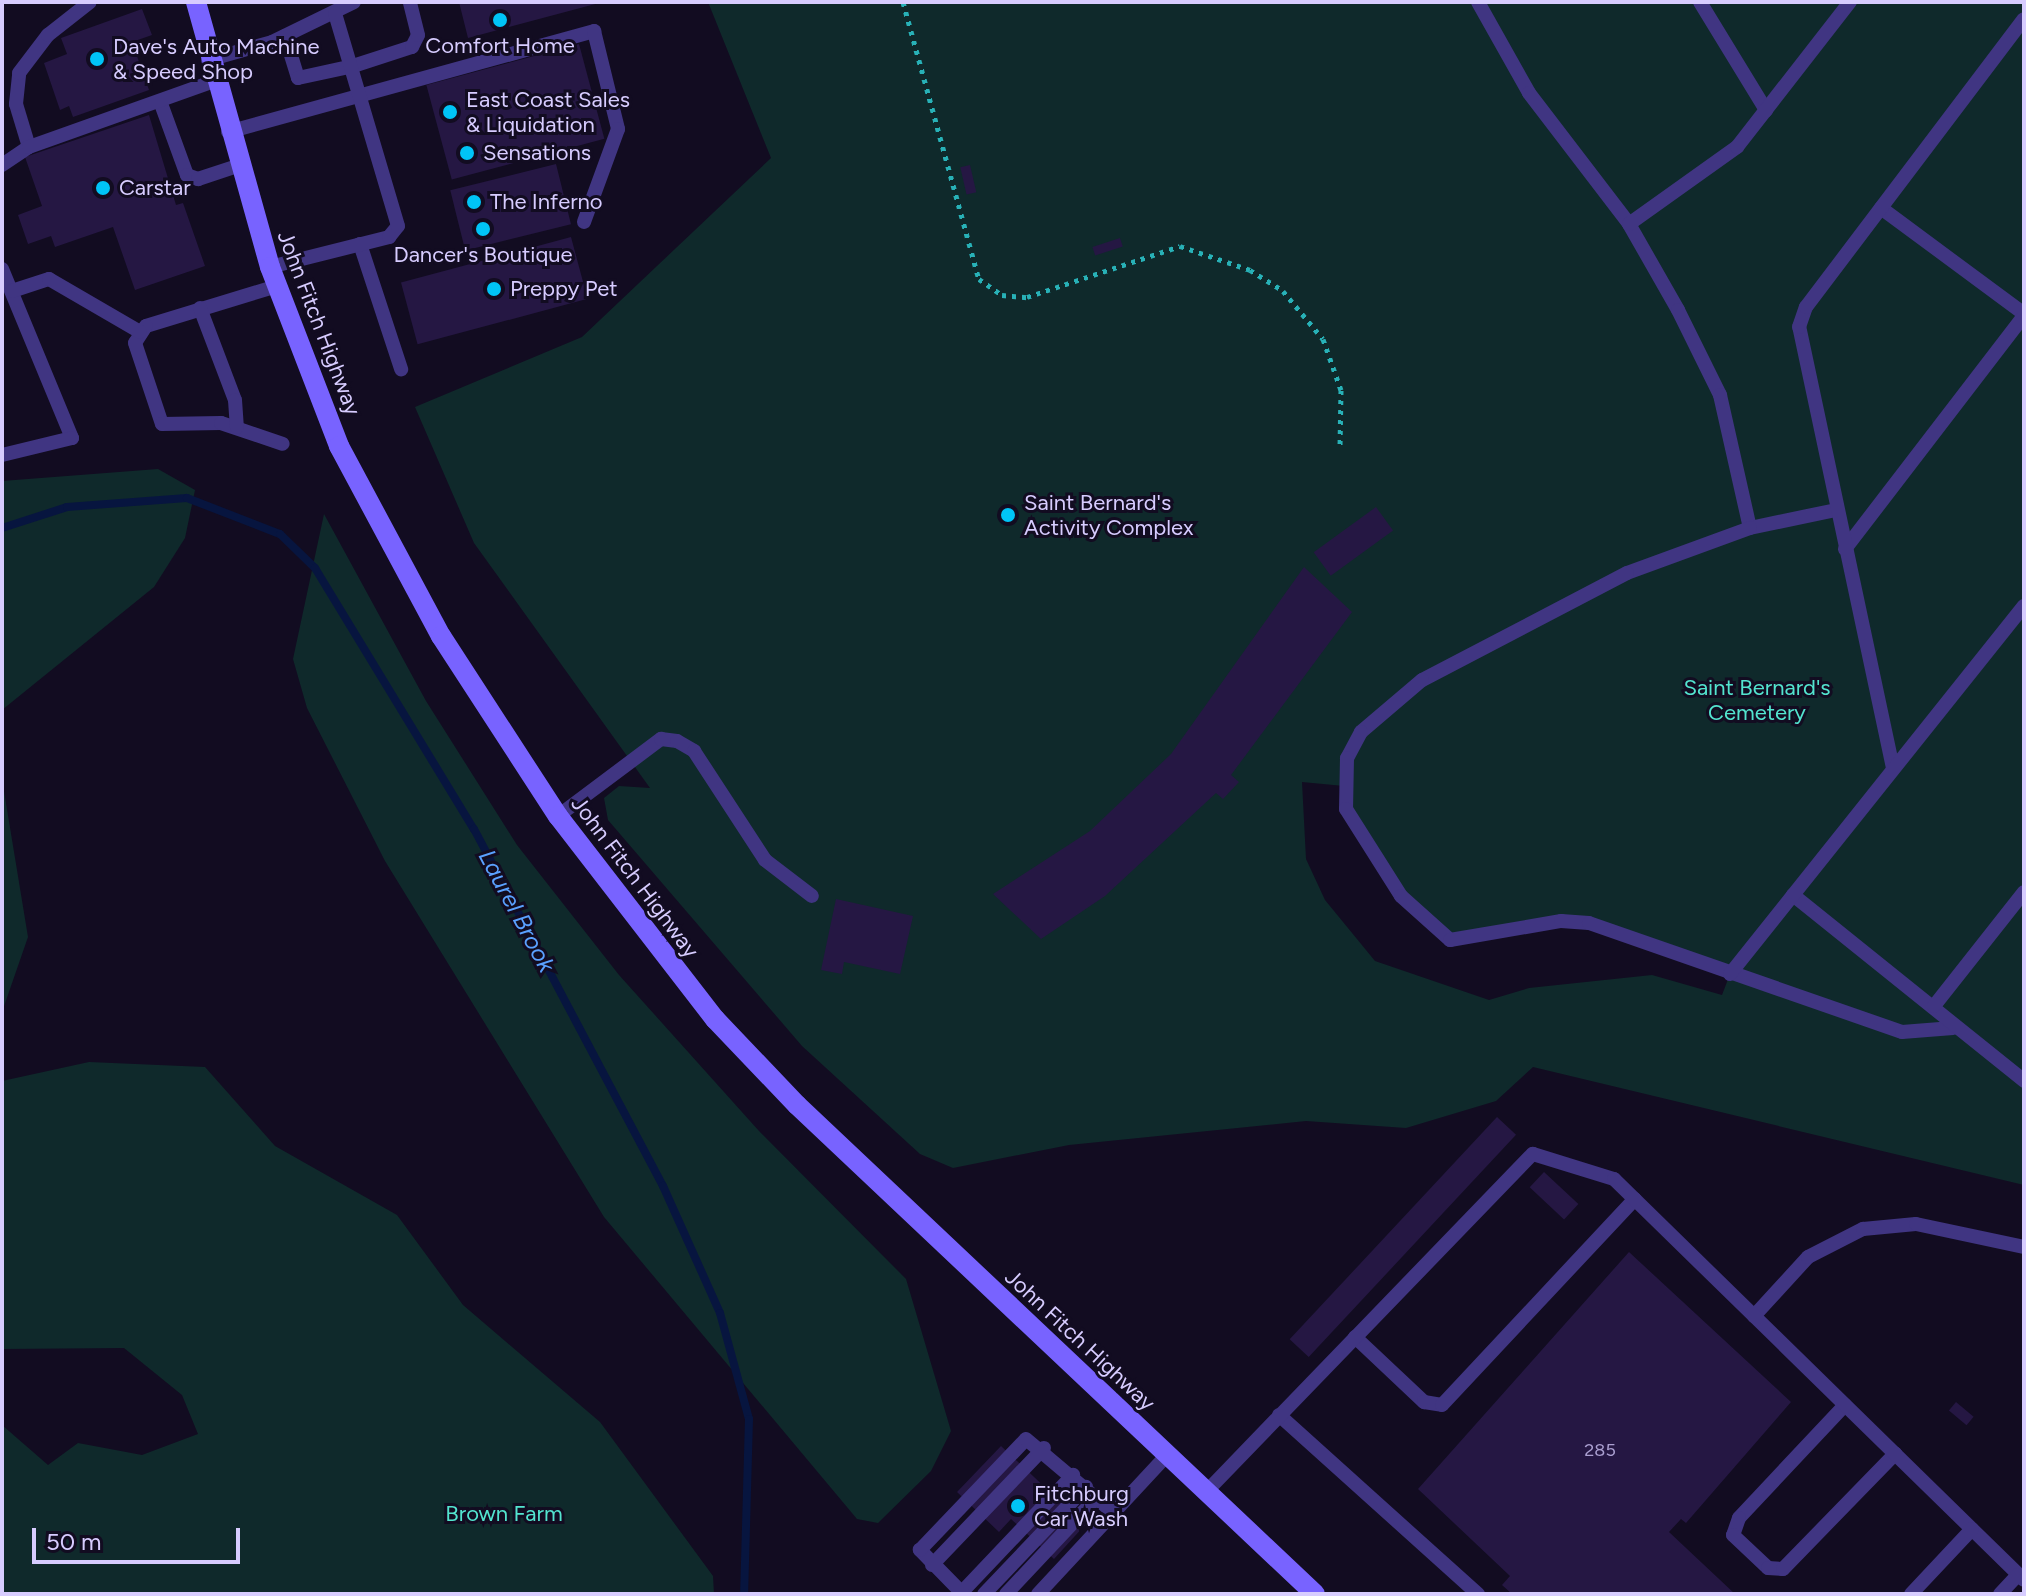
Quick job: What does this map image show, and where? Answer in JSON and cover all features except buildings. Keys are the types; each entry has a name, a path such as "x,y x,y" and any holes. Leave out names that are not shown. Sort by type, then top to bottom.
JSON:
{"main road":[{"name":"John Fitch Highway","path":"196,2 208,60 237,166 273,276 339,446 441,636 558,816 715,1019 1315,1594"}],"lane":[{"path":"29,147 16,104 19,73 48,35 90,2"},
{"path":"208,60 285,36 354,2"},
{"path":"285,36 298,78 353,66 412,47 418,35 410,2"},
{"path":"1478,2 1529,93 1629,224 1720,395 1750,528"},
{"path":"1700,2 1745,87 1766,110"},
{"path":"1629,224 1718,163 1766,110 1850,2"},
{"path":"283,444 237,427 162,424 135,343 140,332 273,276 360,244 389,237 398,226 335,13"},
{"path":"1893,768 1799,327 1806,307 2024,19"},
{"path":"228,132 360,91 594,31 618,129 584,222"},
{"path":"2,165 29,147 214,81"},
{"path":"160,101 187,175 198,179 237,166"},
{"path":"1845,549 2024,315 1881,208"},
{"path":"360,244 401,369"},
{"path":"2,269 72,438 2,455"},
{"path":"12,291 53,280 140,332"},
{"path":"200,308 235,400 237,427"},
{"path":"1836,510 1750,528 1627,573 1422,680 1361,732 1347,758 1344,786 1346,809 1373,858 1401,896 1450,940 1561,921 1589,923 1902,1032 1953,1028"},
{"path":"1730,974 2024,606"},
{"path":"558,816 661,739 677,741 694,751 765,860 812,896"},
{"path":"1934,1006 2024,892"},
{"path":"1793,895 1934,1006 1953,1028 2024,1081"},
{"path":"1207,1491 1533,1154 1602,1170 1635,1199 2021,1577 2000,1594"},
{"path":"1355,1337 1424,1402 1442,1405 1635,1199"},
{"path":"1754,1316 1808,1257 1863,1229 1916,1224 2024,1247"},
{"path":"1845,1405 1739,1518 1733,1535 1768,1568 1783,1569 1895,1454"},
{"path":"1279,1415 1478,1594"},
{"path":"1073,1475 962,1593 927,1561 924,1542 1021,1443 1041,1445 1114,1513"},
{"path":"927,1561 1041,1445"},
{"path":"1038,1594 1168,1454"},
{"path":"984,1594 1092,1492"},
{"path":"1006,1594 1092,1492"},
{"path":"1911,1594 1972,1529"}],"path":[{"path":"903,2 973,268 988,288 1027,297 1167,248 1216,255 1283,291 1323,339 1341,390 1340,447"}],"green space":[{"name":"Saint Bernard's Cemetery","path":"708,2 2024,2 2024,1185 1533,1067 1496,1101 1406,1128 1306,1121 1069,1145 953,1168 920,1154 802,1046 608,820 604,798 619,786 650,788 474,543 415,407 582,337 771,158","holes":["1302,782 1344,786 1373,858 1450,940 1589,923 1730,974 1722,995 1652,975 1529,988 1489,1000 1375,961 1325,900 1306,859"]},
{"path":"158,469 195,490 185,538 154,587 2,710 2,481"},
{"path":"324,514 426,701 517,845 619,975 759,1131 906,1279 951,1431 931,1471 878,1523 857,1519 604,1217 385,861 307,708 293,659"},
{"path":"2,779 28,937 2,1012"},
{"name":"Brown Farm","path":"89,1062 205,1067 275,1146 397,1215 463,1305 600,1422 713,1576 714,1594 2,1594 2,1425 48,1465 78,1443 142,1455 198,1434 182,1395 124,1348 2,1349 2,1081"}],"waterway":[{"name":"Laurel Brook","path":"2,528 67,507 187,498 280,534 315,568 474,829 663,1186 720,1313 749,1419 744,1594"}],"place":[{"name":"Comfort Home","path":"500,20"},
{"name":"Dave's Auto Machine & Speed Shop","path":"97,59"},
{"name":"East Coast Sales & Liquidation","path":"450,112"},
{"name":"Sensations","path":"467,153"},
{"name":"Carstar","path":"103,188"},
{"name":"The Inferno","path":"474,202"},
{"name":"Dancer's Boutique","path":"483,229"},
{"name":"Preppy Pet","path":"494,289"},
{"name":"Saint Bernard's Activity Complex","path":"1008,515"},
{"name":"Fitchburg Car Wash","path":"1018,1506"}]}
